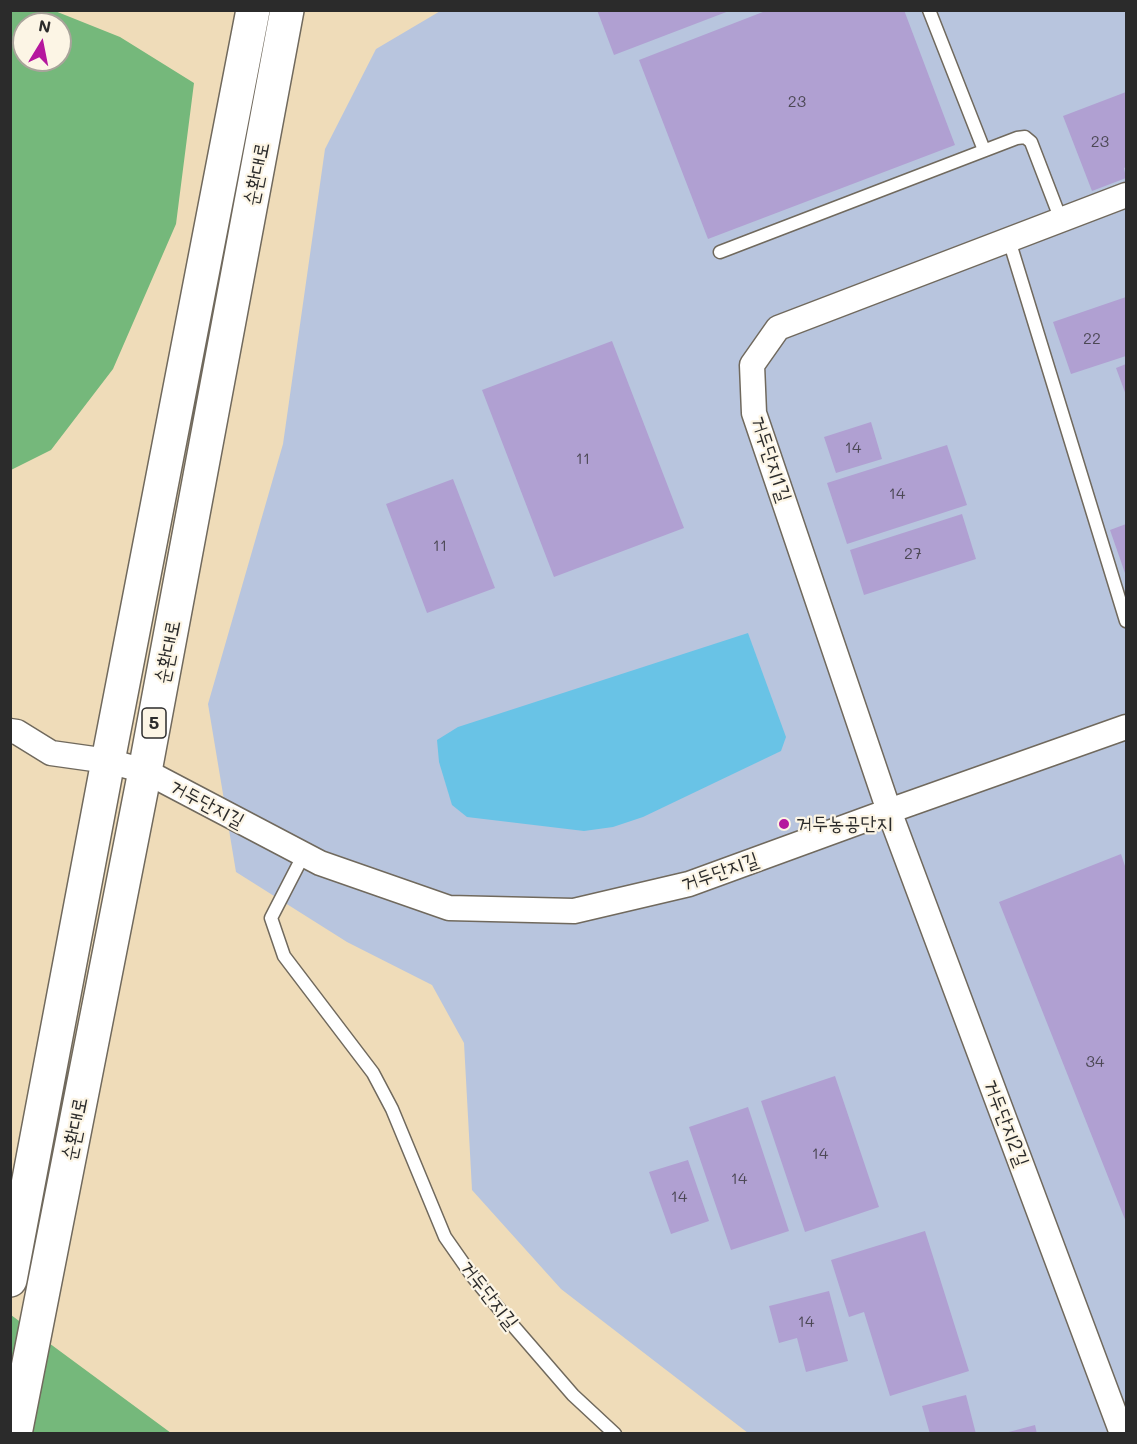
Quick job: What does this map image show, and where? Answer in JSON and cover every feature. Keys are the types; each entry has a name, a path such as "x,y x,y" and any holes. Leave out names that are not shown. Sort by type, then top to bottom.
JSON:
{"main road":[{"name":"순환대로","path":"10,1280 253,10"},
{"name":"순환대로","path":"15,1434 145,771 287,10"}],"street":[{"name":"거두단지1길","path":"889,810 754,413 752,365 778,328 1126,195"},
{"name":"거두단지길","path":"10,731 17,732 51,753 108,761 145,771 320,863 449,908 574,911 689,884 889,810 1126,727"},
{"name":"거두단지2길","path":"889,810 1120,1428 1126,1433"}],"lane":[{"path":"929,10 984,150"},
{"path":"720,252 984,150 1025,137 1031,142 1061,220"},
{"path":"1009,240 1126,621"},
{"name":"거두단지길","path":"304,855 271,918 284,956 373,1073 392,1109 445,1238 509,1321 573,1395 615,1434"}],"shaded area":[{"name":"거두농공단지","path":"442,10 1126,11 1126,1433 748,1433 561,1289 472,1190 464,1043 432,985 347,942 236,872 208,704 283,444 325,149 376,49"}],"green space":[{"path":"11,10 58,12 12,12 12,72 72,72 72,18 120,37 194,83 176,224 113,369 51,450 11,470"},
{"path":"11,1315 171,1433 11,1433"}],"water":[{"path":"748,633 786,737 781,751 643,817 613,827 584,831 467,817 452,805 439,762 437,740 458,727"}],"building":[{"path":"597,10 729,10 729,11 614,55"},
{"path":"768,10 904,10 955,145 708,239 639,60"},
{"path":"1126,92 1126,167 1124,168 1126,178 1092,191 1063,116"},
{"path":"1126,297 1126,356 1071,374 1053,322"},
{"path":"612,341 684,528 554,577 482,390"},
{"path":"1126,364 1126,395 1116,368"},
{"path":"871,422 882,459 836,473 824,437"},
{"path":"947,445 967,505 847,544 827,483"},
{"path":"453,479 495,588 427,613 386,504"},
{"path":"962,514 976,559 864,595 850,550"},
{"path":"1126,524 1126,576 1110,530"},
{"path":"1121,854 1126,869 1126,1222 999,902"},
{"path":"835,1076 879,1207 805,1232 761,1101"},
{"path":"748,1107 789,1231 731,1250 689,1127"},
{"path":"688,1160 709,1221 671,1234 649,1172"},
{"path":"925,1231 969,1371 890,1396 864,1312 849,1317 831,1260"},
{"path":"829,1291 848,1361 806,1372 797,1338 779,1343 769,1306"},
{"path":"966,1395 976,1434 930,1434 922,1406"},
{"path":"1035,1425 1037,1434 1005,1434 1005,1433"}],"place":[{"name":"거두농공단지","path":"784,824"}]}
